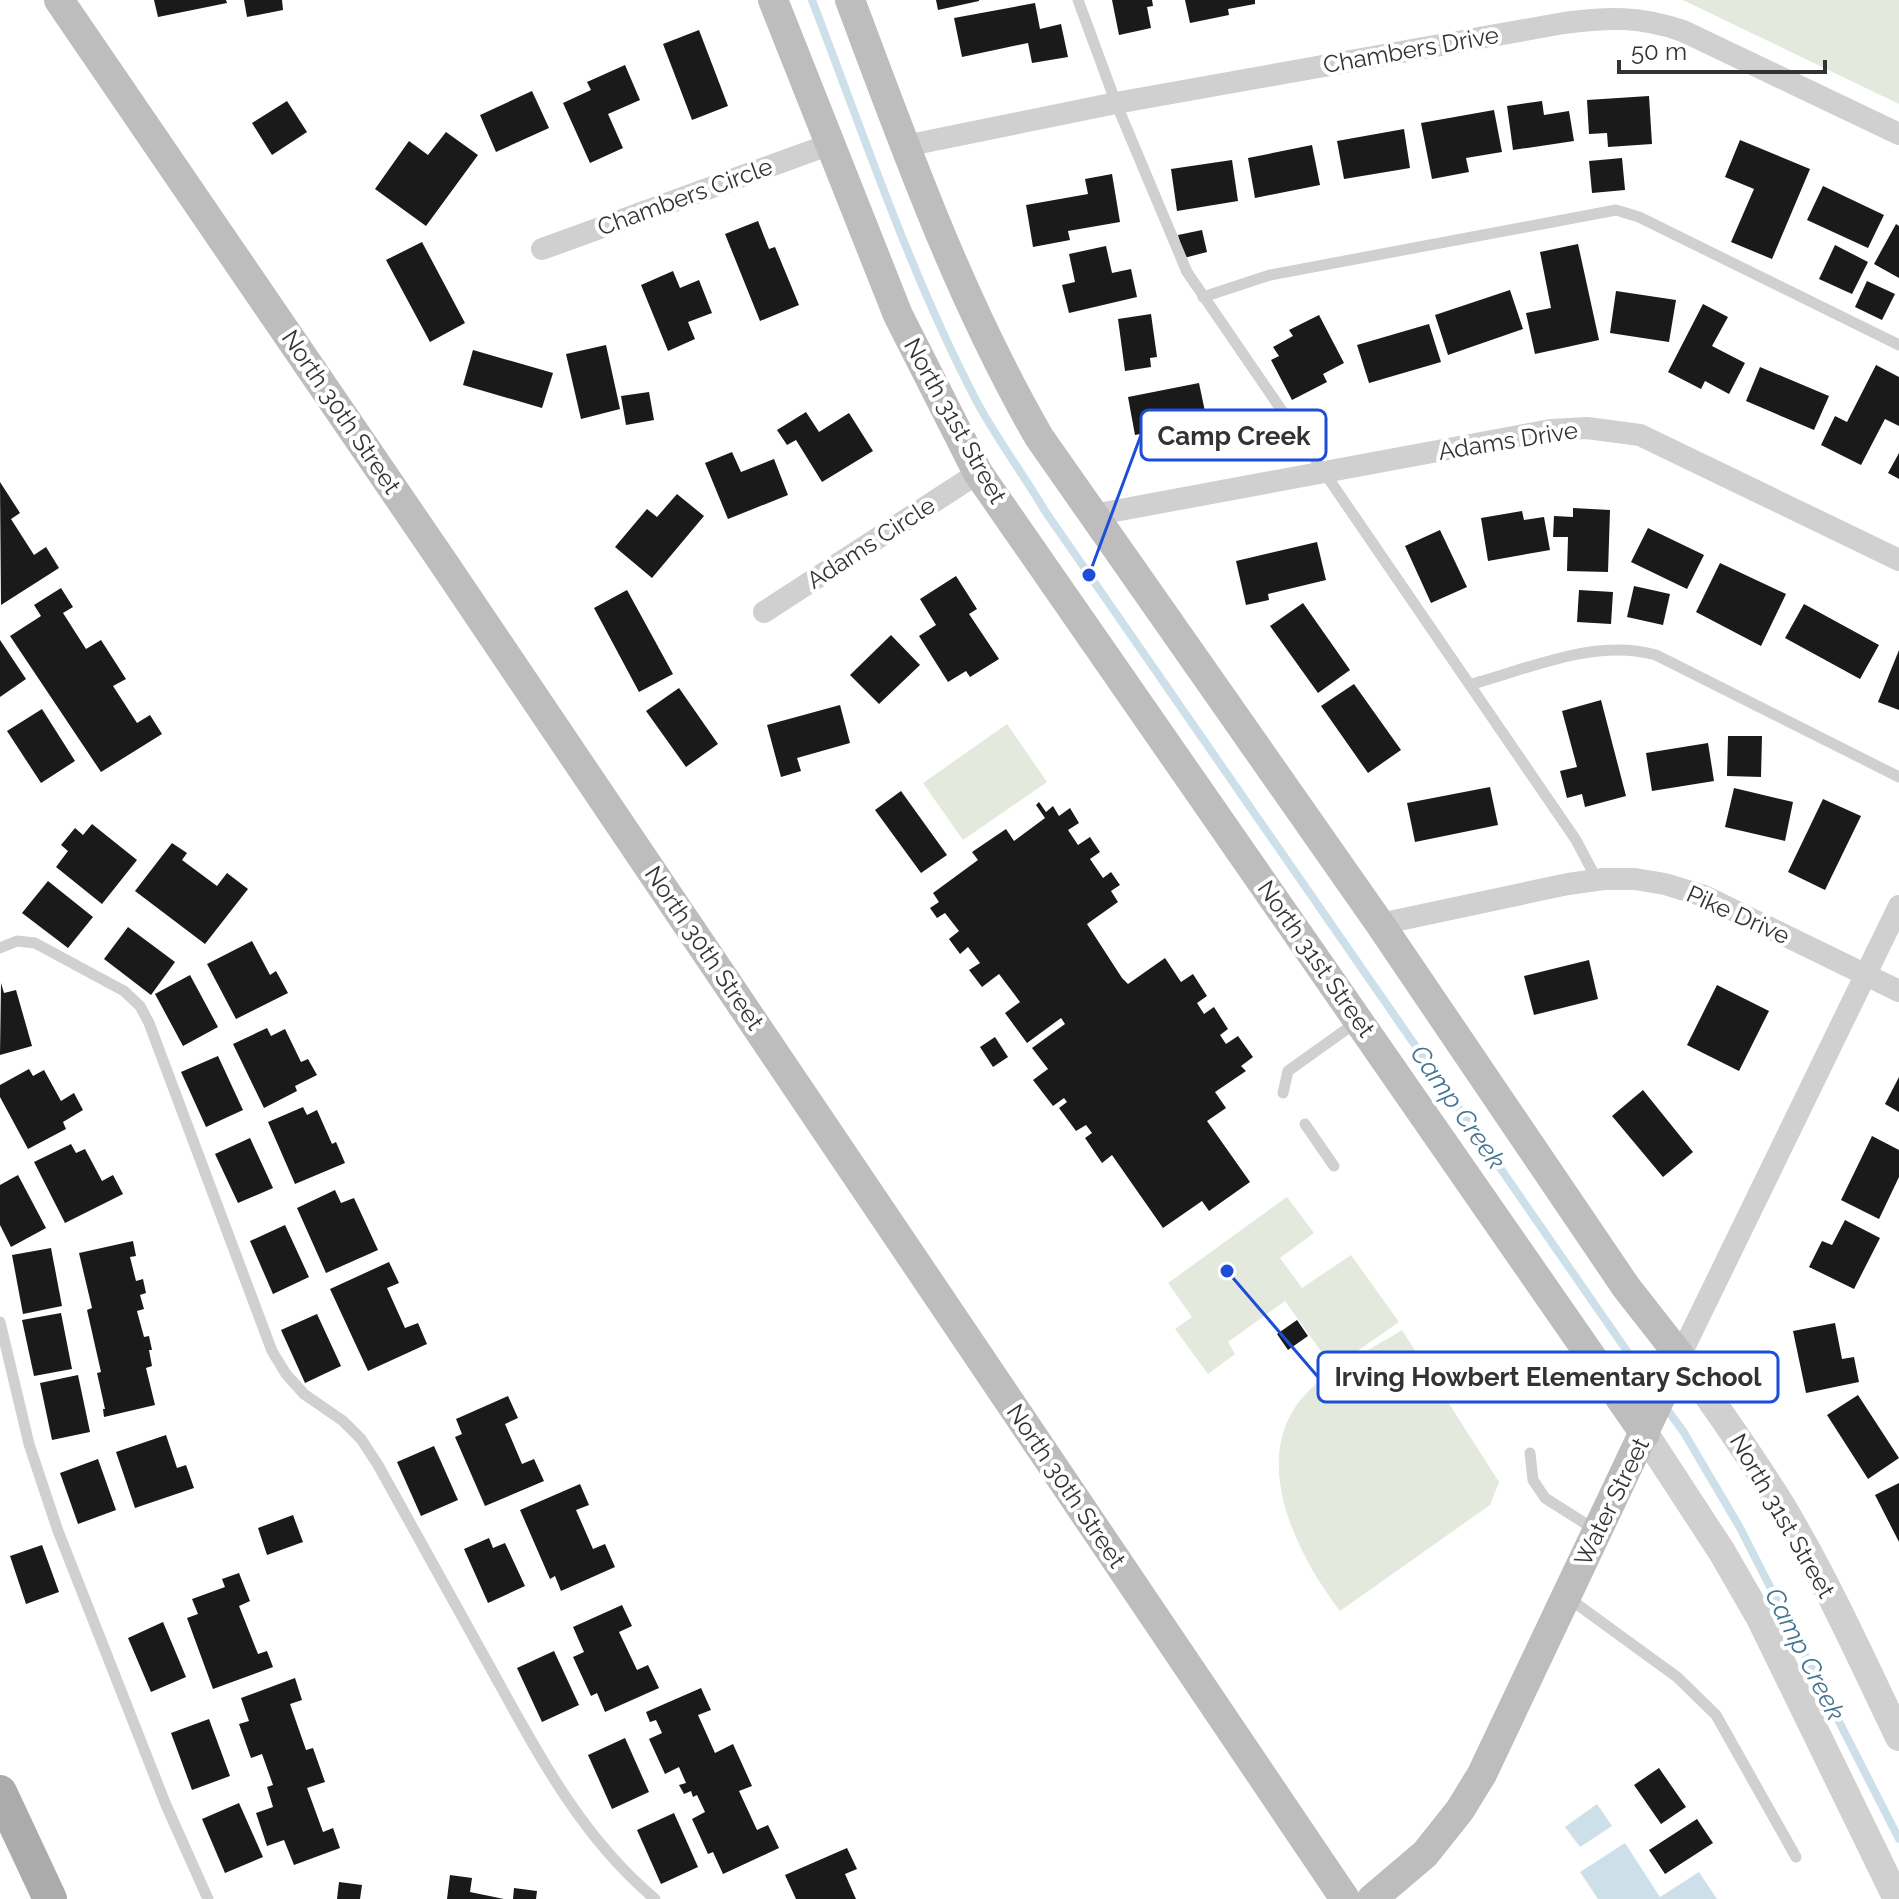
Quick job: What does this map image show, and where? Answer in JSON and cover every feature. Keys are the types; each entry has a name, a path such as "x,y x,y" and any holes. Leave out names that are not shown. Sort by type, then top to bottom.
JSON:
{"main road":[{"name":"North 30th Street","path":"59,0 339,409 1345,1899"},
{"name":"North 31st Street","path":"773,0 898,315 978,473 1645,1434"},
{"name":"North 31st Street","path":"850,0 940,238 992,351 1039,437 1380,924 1626,1287 1680,1356"},
{"name":"Water Street","path":"1372,1899 1425,1854 1460,1810 1482,1774 1680,1356"},
{"path":"0,1792 50,1899"}],"street":[{"path":"1560,0 1564,23"},
{"name":"Chambers Drive","path":"905,146 1116,103 1564,23 1627,18 1655,21 1683,31 1899,134"},
{"name":"Chambers Circle","path":"542,249 828,145"},
{"name":"Adams Drive","path":"1093,515 1551,430 1587,428 1640,435 1899,560"},
{"name":"Adams Circle","path":"764,612 978,473"},
{"name":"Pike Drive","path":"1380,924 1568,884 1635,879 1704,896 1899,991"},
{"name":"Water Street","path":"1680,1356 1899,906"},
{"name":"North 31st Street","path":"1680,1356 1783,1508 1822,1579 1899,1737"},
{"name":"North 31st Street","path":"1645,1434 1722,1552 1760,1618 1897,1899"}],"lane":[{"path":"1078,0 1177,252 1203,297 1322,473 1472,684 1576,840 1597,880"},
{"path":"1203,297 1270,275 1616,210 1639,217 1899,345"},
{"path":"1472,684 1585,652 1637,649 1656,655 1899,777"},
{"path":"0,948 17,941 35,943 124,991 140,1006 272,1351 286,1374 304,1394 343,1421 361,1439 548,1772 592,1836 655,1899"},
{"path":"1283,1093 1288,1071 1359,1021"},
{"path":"1305,1124 1334,1166"},
{"path":"0,1322 29,1444 58,1531 166,1805 208,1899"},
{"path":"1530,1453 1533,1480 1545,1498 1598,1532"},
{"path":"1567,1596 1677,1677 1716,1715 1796,1857"}],"shaded area":[{"path":"1681,0 1899,0 1899,104 1685,1"},
{"path":"1007,724 1047,782 963,840 923,783"},
{"path":"1287,1197 1314,1233 1280,1258 1302,1288 1351,1255 1399,1322 1333,1368 1285,1301 1228,1342 1235,1354 1208,1374 1175,1329 1192,1317 1168,1283"},
{"path":"1402,1330 1499,1482 1490,1505 1340,1611 1323,1587 1293,1530 1283,1499 1279,1469 1282,1439 1293,1411 1314,1386"}],"water":[{"path":"1597,1804 1612,1826 1580,1847 1565,1827"},
{"path":"1625,1843 1660,1897 1699,1872 1717,1899 1598,1899 1580,1872"}],"building":[{"path":"154,0 226,0 227,3 158,17"},
{"path":"244,0 282,0 283,10 247,17"},
{"path":"936,0 979,0 979,1 938,10"},
{"path":"1112,0 1152,0 1153,6 1147,7 1151,28 1119,35"},
{"path":"1185,0 1255,0 1255,4 1228,9 1229,15 1190,23"},
{"path":"1035,3 1040,29 1061,24 1068,57 1032,63 1028,43 962,57 954,18"},
{"path":"699,30 728,106 692,120 663,44"},
{"path":"625,65 640,100 608,114 623,148 590,163 563,103 591,90 587,82"},
{"path":"532,91 549,128 496,152 480,115"},
{"path":"1649,96 1652,144 1608,147 1607,133 1589,134 1587,100"},
{"path":"287,101 307,132 272,155 252,123"},
{"path":"1542,101 1544,115 1569,111 1574,141 1513,150 1507,106"},
{"path":"1494,110 1502,152 1466,158 1469,172 1432,179 1421,123"},
{"path":"1404,129 1410,168 1344,179 1337,141"},
{"path":"446,132 478,155 426,226 375,189 409,141 428,155"},
{"path":"1740,140 1810,169 1772,259 1731,242 1754,189 1725,177"},
{"path":"1312,145 1320,185 1255,198 1248,158"},
{"path":"1622,158 1625,190 1592,193 1589,161"},
{"path":"1232,160 1238,201 1177,211 1171,169"},
{"path":"1112,174 1120,222 1068,231 1070,240 1033,247 1026,205 1088,194 1085,179"},
{"path":"1823,186 1884,215 1868,248 1807,220"},
{"path":"758,221 769,249 775,247 799,305 760,321 725,234"},
{"path":"1896,224 1899,226 1899,278 1874,264"},
{"path":"1202,230 1207,252 1184,258 1178,235"},
{"path":"422,242 465,323 430,342 386,260"},
{"path":"1578,244 1599,340 1535,354 1526,313 1551,308 1540,252"},
{"path":"1835,245 1868,262 1852,294 1819,279"},
{"path":"1106,246 1112,273 1131,269 1137,297 1069,313 1062,285 1075,282 1069,254"},
{"path":"673,271 680,288 699,280 712,313 688,322 695,339 668,351 641,285"},
{"path":"1867,281 1895,294 1882,320 1855,307"},
{"path":"1510,290 1523,329 1448,355 1435,315"},
{"path":"1616,291 1676,300 1669,342 1610,333"},
{"path":"1703,304 1728,317 1712,346 1745,363 1729,394 1705,381 1701,389 1668,372"},
{"path":"1151,314 1157,357 1150,358 1151,367 1125,371 1118,319"},
{"path":"1319,315 1344,363 1323,374 1327,382 1292,400 1271,360 1279,356 1273,347 1293,336 1289,330"},
{"path":"1429,324 1441,362 1369,383 1357,345"},
{"path":"606,345 620,409 581,419 566,354"},
{"path":"473,350 553,373 542,408 463,385"},
{"path":"1876,365 1899,377 1899,426 1885,419 1861,465 1821,445 1835,416 1847,422"},
{"path":"1760,367 1829,396 1814,430 1746,401"},
{"path":"1199,383 1207,421 1135,435 1128,397"},
{"path":"649,392 654,420 626,425 621,396"},
{"path":"806,412 819,432 849,413 873,451 822,482 796,440 787,445 777,430"},
{"path":"732,452 741,472 774,459 788,495 728,519 705,463"},
{"path":"1899,453 1899,479 1888,473"},
{"path":"0,482 20,513 11,519 34,555 46,547 59,568 1,605"},
{"path":"677,494 704,516 652,578 615,547 647,509 657,517"},
{"path":"1573,508 1610,510 1608,572 1567,571 1568,537 1553,537 1554,516 1573,517"},
{"path":"1522,511 1524,520 1544,517 1550,550 1488,561 1481,518"},
{"path":"1648,528 1704,555 1687,589 1631,562"},
{"path":"1440,530 1467,587 1431,603 1405,546"},
{"path":"1317,542 1326,580 1268,594 1269,600 1246,605 1236,561"},
{"path":"1720,563 1786,594 1761,646 1696,612"},
{"path":"956,576 977,609 969,614 999,659 970,677 966,671 948,682 919,636 936,625 920,599"},
{"path":"1634,586 1670,594 1663,625 1627,617"},
{"path":"61,588 73,607 63,613 86,649 101,640 126,679 113,686 137,723 150,715 162,734 101,772 10,636 41,616 34,605"},
{"path":"627,590 673,674 639,692 594,608"},
{"path":"1579,590 1613,592 1611,624 1577,622"},
{"path":"1303,603 1350,670 1318,693 1270,626"},
{"path":"1804,604 1879,645 1860,679 1785,638"},
{"path":"891,635 920,665 879,704 850,675"},
{"path":"0,640 26,679 0,697"},
{"path":"1899,650 1899,710 1878,702"},
{"path":"1354,684 1401,750 1368,773 1321,706"},
{"path":"679,688 718,744 686,767 646,711"},
{"path":"1601,700 1626,796 1585,807 1582,794 1567,798 1560,771 1577,767 1562,711"},
{"path":"840,705 850,743 797,758 801,771 781,777 767,725"},
{"path":"42,709 75,761 41,783 7,731"},
{"path":"1728,736 1762,736 1761,777 1727,776"},
{"path":"1708,743 1714,781 1652,791 1646,753"},
{"path":"1490,787 1498,825 1415,842 1407,803"},
{"path":"1734,788 1793,802 1785,841 1725,827"},
{"path":"901,791 947,855 921,873 875,810"},
{"path":"1823,799 1861,816 1825,890 1788,872"},
{"path":"1039,802 1046,812 1053,806 1059,816 1070,808 1079,823 1068,830 1078,845 1090,837 1100,852 1090,859 1103,878 1111,872 1120,885 1111,891 1118,902 1087,924 1122,978 1128,984 1165,958 1181,982 1193,974 1207,996 1197,1003 1204,1014 1214,1007 1228,1029 1220,1035 1226,1044 1238,1036 1253,1057 1241,1066 1246,1071 1215,1092 1226,1108 1207,1121 1250,1182 1209,1211 1202,1201 1163,1228 1112,1155 1102,1163 1085,1138 1092,1133 1086,1125 1076,1131 1059,1108 1067,1102 1064,1098 1053,1106 1033,1080 1048,1069 1032,1048 1065,1024 1061,1018 1027,1043 1005,1013 1020,1002 999,974 982,987 969,970 980,963 968,947 960,954 949,939 959,931 945,913 937,918 930,908 939,902 933,893 978,860 972,852 1006,829 1014,841 1045,818 1036,805"},
{"path":"92,824 137,860 102,904 56,867 68,851 61,845 75,828 83,835"},
{"path":"172,843 187,853 182,860 217,886 227,873 248,889 205,944 135,891"},
{"path":"48,881 93,917 68,948 22,913"},
{"path":"128,927 175,962 151,995 104,959"},
{"path":"252,941 270,975 276,971 288,993 236,1019 207,964"},
{"path":"1589,960 1598,999 1534,1015 1524,976"},
{"path":"190,975 218,1027 183,1046 155,994"},
{"path":"1,983 4,993 16,990 32,1046 0,1055"},
{"path":"1717,985 1769,1011 1739,1071 1687,1045"},
{"path":"267,1028 271,1036 285,1029 301,1062 308,1059 317,1075 295,1086 297,1091 264,1108 233,1044"},
{"path":"995,1037 1008,1057 993,1067 980,1047"},
{"path":"218,1056 243,1110 206,1127 181,1072"},
{"path":"29,1069 33,1076 44,1070 61,1101 74,1093 83,1110 63,1122 66,1129 28,1149 0,1097 0,1085"},
{"path":"1899,1077 1899,1112 1885,1104"},
{"path":"1643,1090 1693,1152 1663,1177 1612,1116"},
{"path":"303,1107 307,1115 317,1110 332,1144 336,1142 345,1163 295,1184 268,1122"},
{"path":"1872,1136 1899,1150 1899,1177 1879,1219 1841,1200"},
{"path":"250,1138 273,1188 238,1203 215,1154"},
{"path":"71,1144 76,1153 85,1149 102,1181 113,1175 123,1194 65,1223 34,1162"},
{"path":"18,1175 46,1228 11,1247 0,1225 0,1185"},
{"path":"335,1190 341,1203 354,1198 378,1250 326,1273 297,1208"},
{"path":"1845,1220 1880,1238 1854,1289 1809,1267 1822,1241 1832,1245"},
{"path":"285,1225 309,1277 273,1294 250,1241"},
{"path":"133,1241 136,1256 130,1257 136,1281 143,1279 146,1293 140,1295 144,1309 137,1311 144,1337 149,1336 152,1350 149,1350 152,1366 146,1368 155,1405 104,1417 97,1373 101,1372 87,1310 92,1308 79,1253"},
{"path":"51,1248 62,1306 23,1314 12,1255"},
{"path":"389,1262 399,1283 387,1288 405,1328 418,1323 427,1344 368,1371 330,1289"},
{"path":"61,1313 72,1369 34,1376 22,1320"},
{"path":"317,1314 341,1366 305,1383 281,1330"},
{"path":"1297,1320 1308,1336 1288,1350 1277,1334"},
{"path":"1835,1323 1842,1359 1854,1357 1859,1382 1806,1393 1793,1331"},
{"path":"78,1375 90,1432 52,1440 40,1383"},
{"path":"1858,1395 1899,1458 1868,1479 1827,1415"},
{"path":"508,1396 518,1418 505,1424 522,1464 534,1459 544,1481 485,1506 455,1437 462,1434 456,1419"},
{"path":"166,1435 177,1468 186,1465 194,1488 135,1508 116,1452"},
{"path":"434,1446 458,1500 421,1516 397,1462"},
{"path":"98,1459 116,1510 78,1524 60,1473"},
{"path":"1899,1483 1899,1542 1875,1495"},
{"path":"580,1484 589,1505 576,1510 593,1549 605,1544 615,1567 561,1591 555,1576 550,1579 520,1510"},
{"path":"293,1515 303,1542 267,1555 258,1528"},
{"path":"489,1538 493,1548 505,1543 525,1586 488,1603 464,1549"},
{"path":"42,1545 59,1592 26,1604 10,1556"},
{"path":"239,1573 250,1601 239,1606 258,1654 267,1651 273,1667 213,1689 187,1618 198,1614 192,1599 225,1587 222,1579"},
{"path":"622,1605 632,1626 619,1632 637,1670 648,1665 659,1688 605,1712 597,1693 591,1696 573,1657 584,1652 573,1627"},
{"path":"163,1622 186,1677 151,1692 128,1638"},
{"path":"554,1651 579,1705 542,1722 517,1668"},
{"path":"295,1678 302,1700 290,1704 306,1750 313,1748 325,1782 307,1788 323,1832 333,1828 340,1848 294,1865 284,1840 267,1846 256,1813 273,1807 267,1787 273,1785 262,1754 251,1758 239,1724 249,1721 241,1698"},
{"path":"701,1688 711,1710 698,1715 715,1753 733,1744 752,1786 739,1791 757,1830 768,1825 779,1848 723,1874 713,1852 708,1854 692,1819 705,1812 697,1795 693,1797 691,1791 684,1794 679,1785 686,1783 679,1767 665,1774 649,1739 662,1733 656,1720 650,1722 646,1712"},
{"path":"209,1719 230,1776 192,1790 171,1733"},
{"path":"625,1738 649,1792 612,1809 588,1755"},
{"path":"1659,1768 1686,1807 1661,1824 1634,1785"},
{"path":"239,1803 263,1857 225,1873 202,1819"},
{"path":"674,1813 698,1867 661,1884 637,1830"},
{"path":"1697,1819 1713,1843 1665,1874 1649,1850"},
{"path":"847,1848 857,1869 845,1874 856,1899 796,1899 785,1875"},
{"path":"450,1875 472,1878 470,1892 504,1899 447,1899"},
{"path":"339,1882 362,1885 360,1899 337,1899"},
{"path":"514,1888 537,1891 536,1899 513,1899"}],"waterway":[{"name":"Camp Creek","path":"812,0 930,304 993,429 1045,511 1656,1393"},
{"name":"Camp Creek","path":"1663,1404 1683,1431 1739,1526 1899,1839"}],"place":[{"name":"Camp Creek","path":"1089,575"},
{"name":"Irving Howbert Elementary School","path":"1227,1271"}]}
